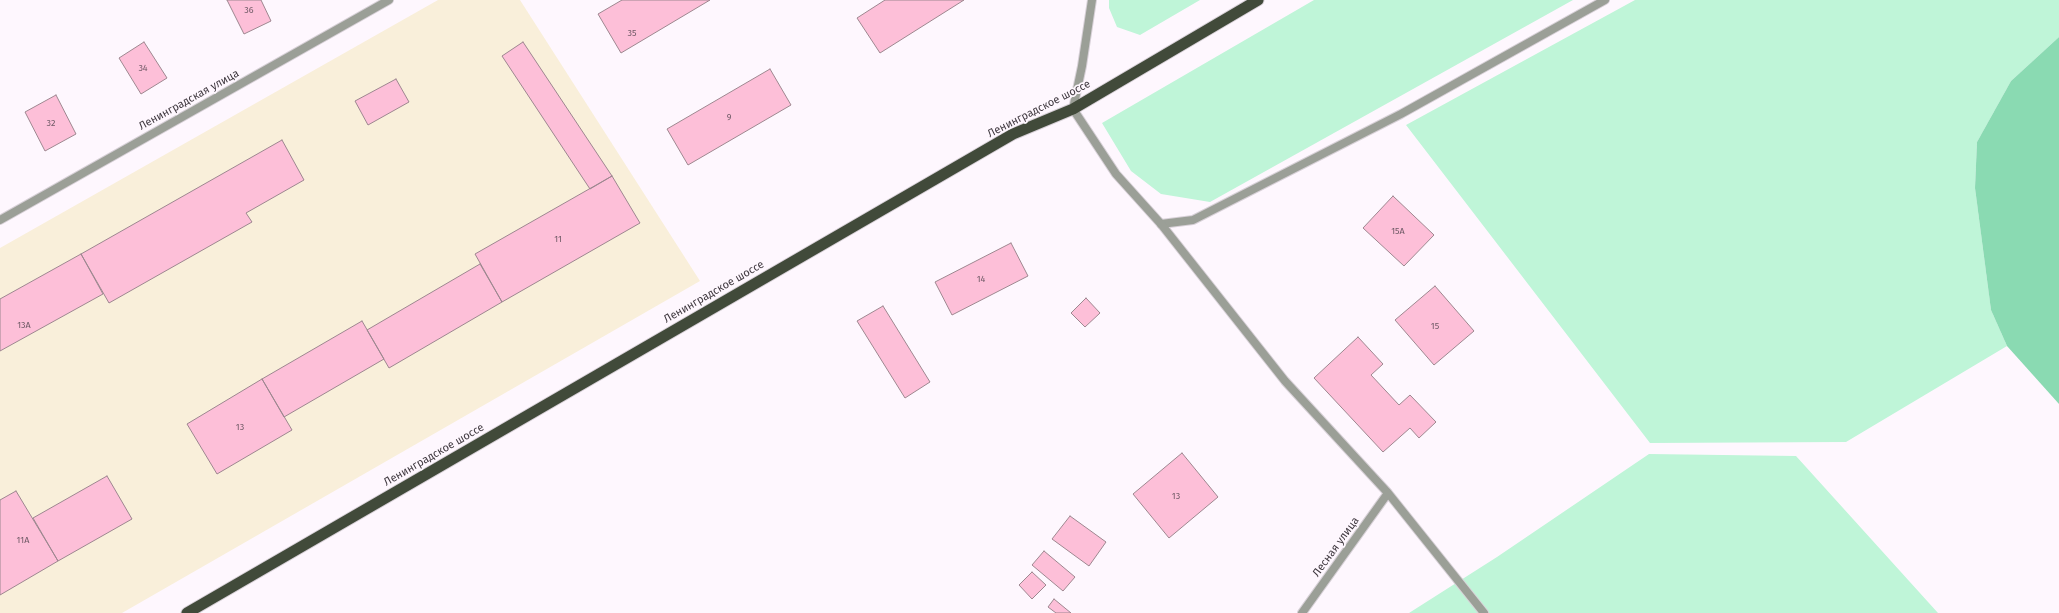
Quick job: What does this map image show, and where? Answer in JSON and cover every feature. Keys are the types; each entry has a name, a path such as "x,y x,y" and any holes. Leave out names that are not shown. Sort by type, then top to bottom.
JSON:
{"highway":[{"name":"Ленинградское шоссе","path":"187,613 1013,134 1073,109 1258,0"}],"street":[{"name":"Ленинградская улица","path":"0,220 389,0"},
{"path":"1092,0 1082,66 1073,109 1116,174 1161,224 1285,381 1388,493 1484,613"},
{"path":"1161,224 1193,220 1401,114 1605,0"},
{"name":"Лесная улица","path":"1302,613 1388,493"}],"shaded area":[{"path":"438,0 520,0 700,281 122,613 0,613 0,248"}],"green space":[{"path":"1109,0 1200,0 1140,35 1117,27 1109,8"},
{"path":"1314,0 1573,0 1210,202 1161,194 1131,171 1102,123"},
{"path":"1635,0 2059,0 2059,37 2011,81 1977,142 1975,188 1991,310 2007,346 1846,442 1650,443 1406,125"},
{"path":"2059,37 2059,404 2007,346 1991,310 1975,188 1977,142 2011,81"},
{"path":"1649,454 1796,456 1938,613 1409,613 1497,557"}],"building":[{"path":"227,0 261,0 271,21 244,34"},
{"path":"622,0 710,0 621,53 598,14"},
{"path":"885,0 964,0 880,53 857,18"},
{"path":"144,42 167,78 141,94 119,58"},
{"path":"523,42 612,176 590,189 502,56"},
{"path":"770,69 791,105 688,165 667,129"},
{"path":"396,79 409,102 368,125 355,101"},
{"path":"56,95 76,134 45,151 25,112"},
{"path":"282,140 304,180 246,213 252,222 109,303 81,254"},
{"path":"612,176 640,223 502,302 475,254"},
{"path":"1393,196 1434,235 1404,266 1363,228"},
{"path":"1011,243 1028,276 952,315 935,282"},
{"path":"81,254 103,294 0,351 0,299"},
{"path":"480,264 502,302 389,368 367,330"},
{"path":"1435,286 1474,331 1434,365 1395,320"},
{"path":"1086,298 1100,313 1085,327 1071,313"},
{"path":"883,306 930,382 905,398 857,321"},
{"path":"362,321 384,359 284,417 262,379"},
{"path":"1358,337 1383,364 1371,375 1399,405 1410,395 1436,422 1419,438 1410,428 1383,452 1314,378"},
{"path":"262,379 292,430 217,474 187,424"},
{"path":"1182,453 1218,497 1169,538 1133,494"},
{"path":"107,476 132,519 58,561 33,518"},
{"path":"16,491 58,561 0,595 0,500"},
{"path":"1070,516 1106,542 1089,566 1052,539"},
{"path":"1044,551 1075,577 1063,591 1032,565"},
{"path":"1032,572 1046,585 1032,599 1019,585"},
{"path":"1054,599 1071,613 1056,613 1048,607"}]}
